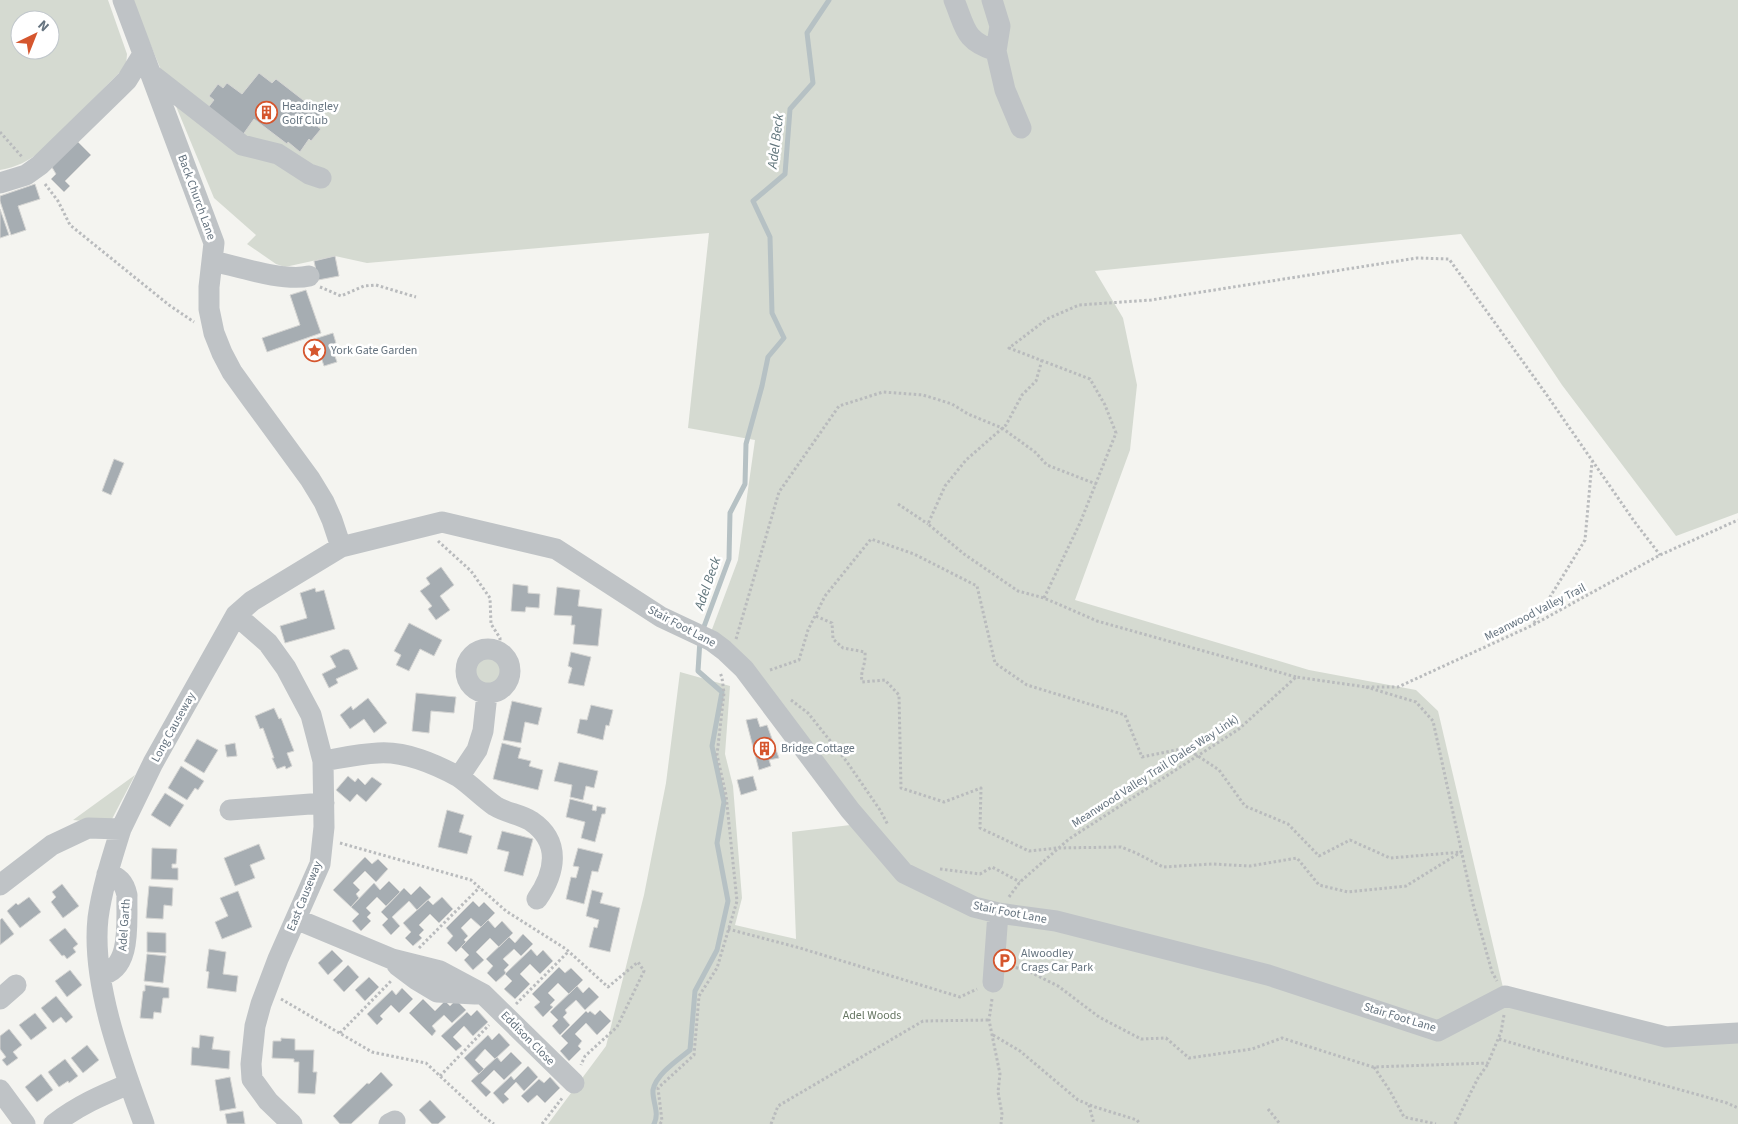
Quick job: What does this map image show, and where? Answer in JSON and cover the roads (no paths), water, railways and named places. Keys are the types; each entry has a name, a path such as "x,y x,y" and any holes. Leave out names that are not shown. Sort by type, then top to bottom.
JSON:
{"street":[{"name":"Back Church Lane","path":"123,0 214,243 209,287 209,309 214,333 232,372 310,479 324,502 341,547"},
{"path":"954,0 972,40 981,47 996,51"},
{"path":"992,0 1000,26 996,51 1005,90 1021,128"},
{"path":"0,183 26,175 34,170 126,80 147,63 242,145 278,154 309,174 321,178"},
{"path":"213,261 287,277 301,278 309,276"},
{"name":"Stair Foot Lane","path":"341,547 442,522 556,548 661,617 718,646 744,669 850,810 904,873 974,907 1056,921 1268,975 1438,1031 1505,996 1666,1037 1738,1033"},
{"name":"Long Causeway","path":"144,1124 116,1043 100,975 97,936 98,917 107,874 121,830 153,763 236,615 252,601 341,547"},
{"name":"East Causeway","path":"236,615 268,642 286,668 311,715 324,761 324,803 320,864 266,991 254,1026 250,1064 252,1079 268,1101 292,1124"},
{"path":"493,649 506,657 511,671 507,685 501,690 487,694 480,692 469,682 466,668 473,655 479,651 493,649"},
{"path":"459,777 477,750 483,731 487,694"},
{"path":"324,761 380,752 424,761 459,777 496,806 530,821 546,837 553,854 547,885 537,899"},
{"path":"230,810 324,803"},
{"path":"0,885 52,845 88,828 121,830"},
{"path":"994,972 998,912"},
{"name":"Eddison Close","path":"296,919 399,964 440,971 483,994 574,1083"},
{"path":"0,999 16,985"},
{"path":"54,1124 91,1099 129,1084"},
{"path":"0,1090 25,1124"}],"waterway":[{"name":"Adel Beck","path":"702,632 729,559 730,513 745,484 746,444 768,357 784,338 772,313 770,237 753,201 785,174 790,109 813,83 807,33 829,0"},
{"name":"Adel Beck","path":"654,1124 656,1111 653,1090 658,1078 674,1062 690,1050 695,991 717,950 728,901 717,843 724,802 712,746 722,692 698,671 700,640"}],"place":[{"name":"Headingley Golf Club","path":"266,113"},
{"name":"York Gate Garden","path":"315,350"},
{"name":"Bridge Cottage","path":"765,748"},
{"name":"Alwoodley Crags Car Park","path":"1005,960"}],"park label":[{"name":"Adel Woods","path":"872,1015"}]}
